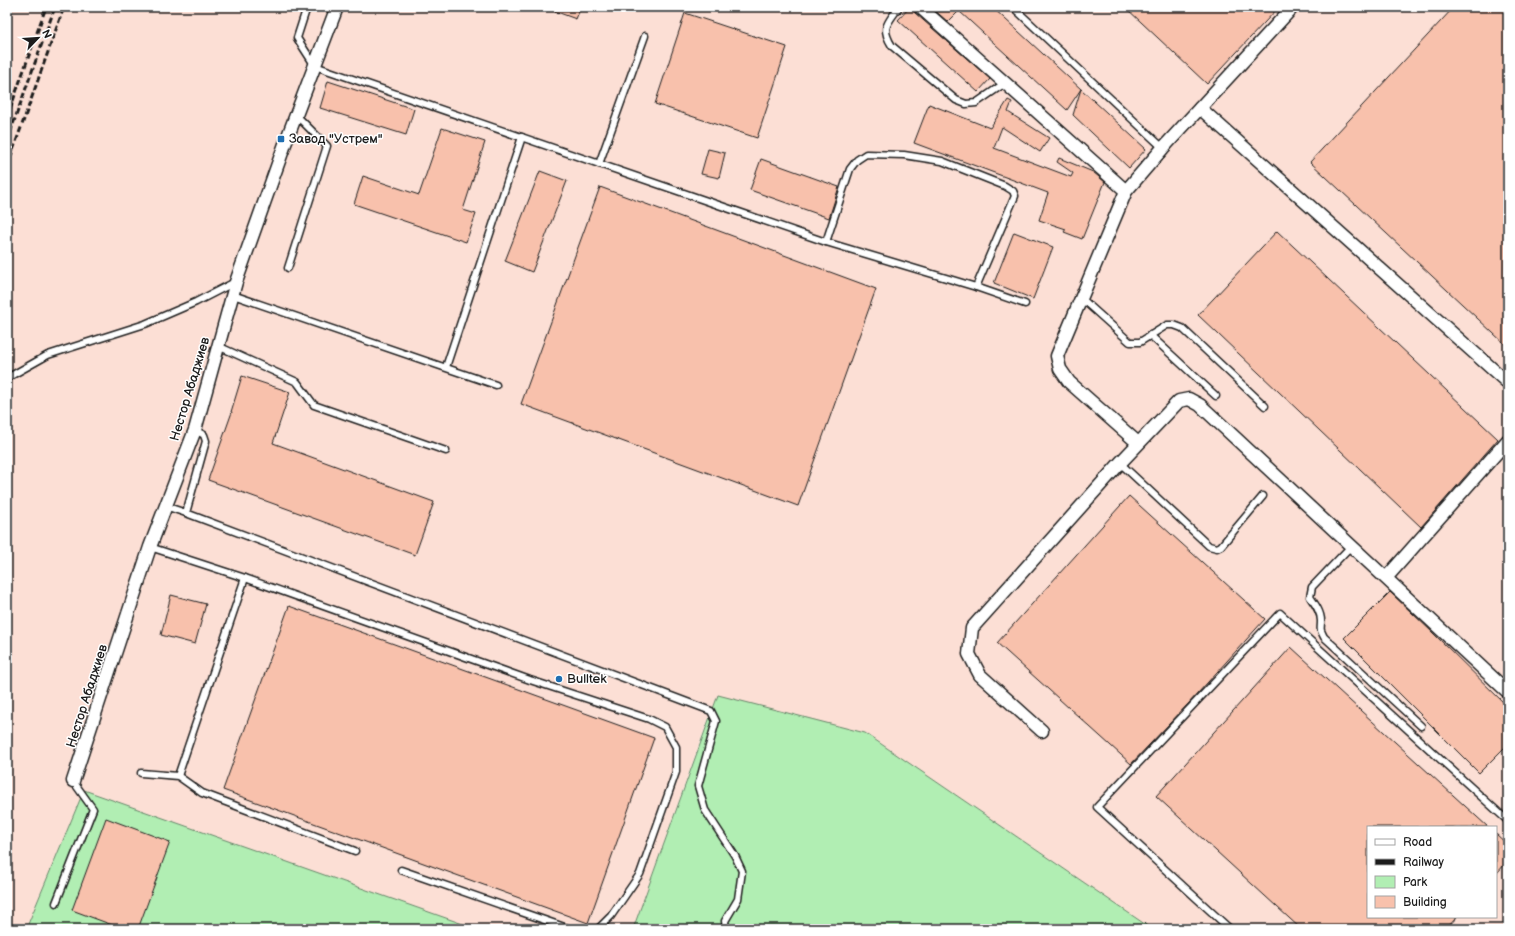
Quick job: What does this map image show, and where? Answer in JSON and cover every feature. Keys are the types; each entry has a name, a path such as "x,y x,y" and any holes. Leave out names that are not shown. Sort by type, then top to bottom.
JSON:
{"street":[{"name":"Нестор Абаджиев","path":"73,781 150,547 195,430 236,282 296,115 337,7"},
{"path":"920,7 1126,191"},
{"path":"1138,443 1069,382 1060,369 1057,356 1126,191 1163,148 1293,7"},
{"path":"1200,108 1508,383"},
{"path":"1042,731 980,675 969,654 972,628 1138,443 1179,401 1189,399 1200,405 1508,692"},
{"path":"1386,578 1508,440"}],"lane":[{"path":"308,7 297,38 315,66 826,242 976,287 1025,304"},
{"path":"900,7 886,26 886,36 892,46 956,100 966,104 976,104 1005,83"},
{"path":"1013,7 1163,148"},
{"path":"600,164 645,36"},
{"path":"288,268 327,146 296,115"},
{"path":"446,368 522,137"},
{"path":"826,242 850,169 857,160 866,154 904,155 942,161 1005,186 1013,191 1015,196 976,287"},
{"path":"7,378 48,355 145,324 196,302 236,282"},
{"path":"232,295 496,385"},
{"path":"1081,298 1130,342 1140,342 1167,325 1174,325 1182,328 1265,406"},
{"path":"1150,335 1216,396"},
{"path":"218,346 297,382 314,405 446,451"},
{"path":"186,513 206,441 204,435 195,430"},
{"path":"1120,462 1209,546 1217,548 1221,546 1263,496"},
{"path":"165,506 711,711 716,721 698,786 704,810 735,856 742,870 738,899 725,921 726,929"},
{"path":"1352,545 1312,587 1310,597 1318,609 1321,621 1320,628 1324,637 1421,726"},
{"path":"150,547 245,578 530,680 648,719 664,727 676,747 676,772 640,874 611,916 598,929"},
{"path":"178,776 245,578"},
{"path":"1230,929 1097,807 1280,613 1508,821"},
{"path":"141,773 178,776 202,793 355,851"},
{"path":"56,903 93,809 73,781"},
{"path":"401,870 570,929"}],"shaded area":[{"path":"7,7 1508,7 1508,929 1152,929 865,733 711,711 633,929 477,929 84,790 26,929 7,929"}],"green space":[{"path":"718,695 865,733 1152,929 633,929"},
{"path":"84,790 477,929 26,929"}],"building":[{"path":"546,7 581,7 576,19"},
{"path":"910,7 913,7 915,13 990,79 978,92 898,20"},
{"path":"931,7 992,7 1081,89 1067,110 959,11 948,22"},
{"path":"1125,7 1279,7 1207,84"},
{"path":"1454,7 1508,7 1508,347 1310,162"},
{"path":"685,13 787,47 757,138 655,104"},
{"path":"328,81 414,109 406,135 320,108"},
{"path":"1081,89 1146,149 1129,168 1073,115"},
{"path":"1008,100 1012,102 1008,112 1049,138 1040,152 1002,127 994,148 1071,177 1073,173 1057,162 1059,158 1093,172 1105,182 1082,239 1064,232 1066,229 1039,220 1048,193 914,143 929,104 990,128"},
{"path":"442,128 485,142 463,210 476,214 466,242 354,204 363,176 419,195"},
{"path":"708,149 725,153 719,178 701,174"},
{"path":"761,159 839,187 829,218 750,190"},
{"path":"540,171 567,181 532,272 505,261"},
{"path":"600,187 876,289 798,506 521,404"},
{"path":"1277,231 1498,439 1421,527 1198,315"},
{"path":"1014,232 1053,247 1033,299 994,283"},
{"path":"242,376 290,392 273,443 434,502 415,555 208,480 232,412"},
{"path":"1129,496 1265,619 1131,764 997,643"},
{"path":"1390,592 1508,707 1508,744 1479,773 1344,638"},
{"path":"171,595 206,604 195,644 161,635"},
{"path":"289,606 654,738 588,923 223,790"},
{"path":"1291,647 1487,826 1367,826 1367,918 1456,918 1446,929 1301,929 1156,796"},
{"path":"106,818 170,842 138,929 123,929 72,910"},
{"path":"1497,835 1508,845 1508,861 1497,873"}],"railway":[{"path":"7,118 46,7"},
{"path":"7,141 55,7"},
{"path":"7,167 64,7"}],"place":[{"name":"Завод \"Устрем\"","path":"281,139"},
{"name":"Bulltek","path":"559,679"}]}
